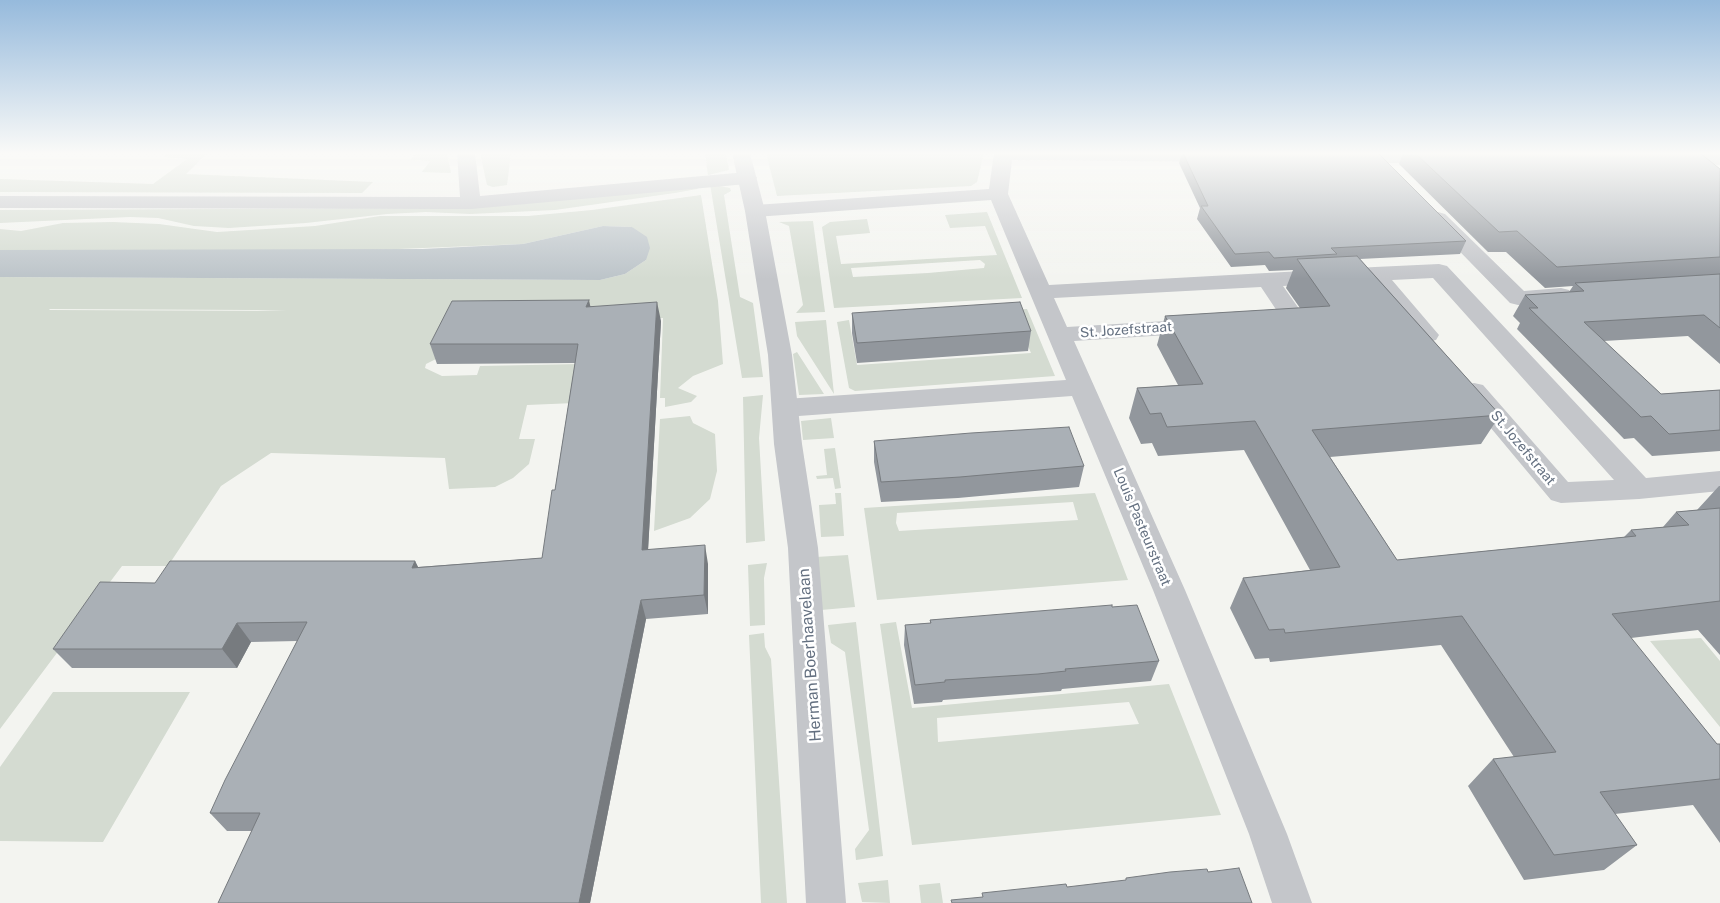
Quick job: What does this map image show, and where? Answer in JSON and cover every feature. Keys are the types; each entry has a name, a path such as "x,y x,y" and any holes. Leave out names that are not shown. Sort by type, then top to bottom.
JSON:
{"street":[{"path":"470,195 471,203"},
{"path":"0,202 471,203 558,195"},
{"name":"Herman Boerhaavelaan","path":"751,195 780,355 803,548 826,903"},
{"path":"755,211 982,195"},
{"name":"Louis Pasteurstraat","path":"999,195 1042,292 1080,387 1098,422 1169,590 1268,834 1292,903"},
{"path":"1426,206 1518,298 1586,293"},
{"path":"1042,292 1439,271 1639,489"},
{"path":"1376,274 1440,350"},
{"path":"1246,323 1295,320 1268,280"},
{"name":"St. Jozefstraat","path":"1058,335 1216,325"},
{"name":"St. Jozefstraat","path":"1459,372 1561,493 1639,489 1720,481"},
{"path":"785,408 1080,387"}],"shaded area":[{"path":"596,195 660,195 555,210 470,214 426,212 387,214 306,223 229,228 194,226 158,218 130,217 0,223 0,210 450,208"},
{"path":"701,195 718,301 723,364 693,376 678,388 697,396 691,402 665,407 665,398 660,398 663,318 596,321 436,359 426,364 425,368 442,376 477,375 480,366 580,364 575,403 527,405 519,439 535,439 529,464 513,478 495,487 449,489 445,458 271,453 221,486 168,566 122,566 0,729 0,277 600,280 625,274 646,260 632,227 603,226 523,244 373,250 0,250 0,229 21,231 63,223 113,222 159,224 217,232 315,226 380,216 528,216 592,210","holes":["49,309 257,310 287,311 50,310"]},
{"path":"712,195 724,195 740,297 753,303 763,377 742,378"},
{"path":"987,212 1022,298 834,308 822,227 830,222 867,219 870,233 836,236 841,264 997,255 985,226 950,228 945,215","holes":["980,260 985,264 984,268 853,277 851,268"]},
{"path":"813,221 825,312 796,313 803,305 789,226 779,222"},
{"path":"603,226 632,227 647,237 650,248 646,260 625,274 600,280 0,277 0,250 422,249 523,244"},
{"path":"1027,309 1055,376 855,391 849,388 837,322 849,320 857,365 1031,353 1016,318 978,312"},
{"path":"826,320 834,394 797,336 795,322"},
{"path":"797,352 824,394 799,395 793,354"},
{"path":"763,395 759,438 765,541 746,543 743,397"},
{"path":"690,416 693,423 715,434 717,471 710,499 690,518 654,531 660,419"},
{"path":"831,418 834,438 803,440 801,421"},
{"path":"835,448 841,488 835,489 833,478 817,479 816,476 827,475 824,449"},
{"path":"835,493 841,493 844,536 821,537 819,505 836,504"},
{"path":"1095,493 1128,580 877,600 864,508","holes":["1073,502 1078,520 899,531 896,523 897,513"]},
{"path":"848,555 855,607 821,610 816,557"},
{"path":"767,563 764,578 765,625 750,626 748,565"},
{"path":"856,622 883,856 856,860 855,849 869,830 845,652 831,643 828,625"},
{"path":"896,622 912,708 1169,684 1221,815 912,845 880,624","holes":["1129,702 1139,724 938,742 937,718"]},
{"path":"764,633 765,647 771,659 787,903 761,903 749,635"},
{"path":"1701,638 1720,661 1720,727 1650,641"},
{"path":"53,692 190,692 103,842 0,841 0,767"},
{"path":"888,880 890,903 862,902 858,883"},
{"path":"940,883 943,903 921,903 919,885"}],"building":[{"path":"1203,195 1420,195 1466,241 1331,248 1337,254 1274,258 1269,252 1235,254 1201,206 1208,206"},
{"path":"1460,195 1720,195 1720,257 1557,267 1517,231 1499,232"},
{"path":"1357,256 1500,415 1312,430 1397,560 1636,536 1631,530 1689,525 1676,512 1720,508 1720,601 1612,614 1717,744 1720,744 1720,779 1600,792 1637,845 1554,855 1493,759 1556,752 1462,616 1285,633 1284,629 1269,630 1243,578 1340,567 1255,421 1167,427 1161,413 1150,414 1137,388 1203,384 1165,316 1330,306 1297,259"},
{"path":"1720,274 1720,328 1704,315 1584,322 1661,394 1720,390 1720,430 1669,434 1651,416 1641,417 1529,308 1538,308 1525,295 1584,291 1575,283"},
{"path":"589,300 586,307 657,302 642,550 705,545 704,595 641,600 579,903 218,903 260,813 210,813 225,780 307,622 237,623 222,649 53,649 100,582 155,583 170,561 415,561 412,568 542,558 552,490 555,490 578,344 430,344 452,301"},
{"path":"1020,302 1031,331 857,343 852,313"},
{"path":"1069,427 1084,466 881,482 874,441"},
{"path":"1112,605 1112,607 1137,605 1159,661 1065,669 1066,671 1038,674 945,680 945,682 915,685 905,625 931,623 930,620"},
{"path":"1239,868 1252,903 952,903 951,900 983,897 982,893 1066,884 1067,887 1126,880 1126,878 1170,872 1207,869 1208,872"}]}
